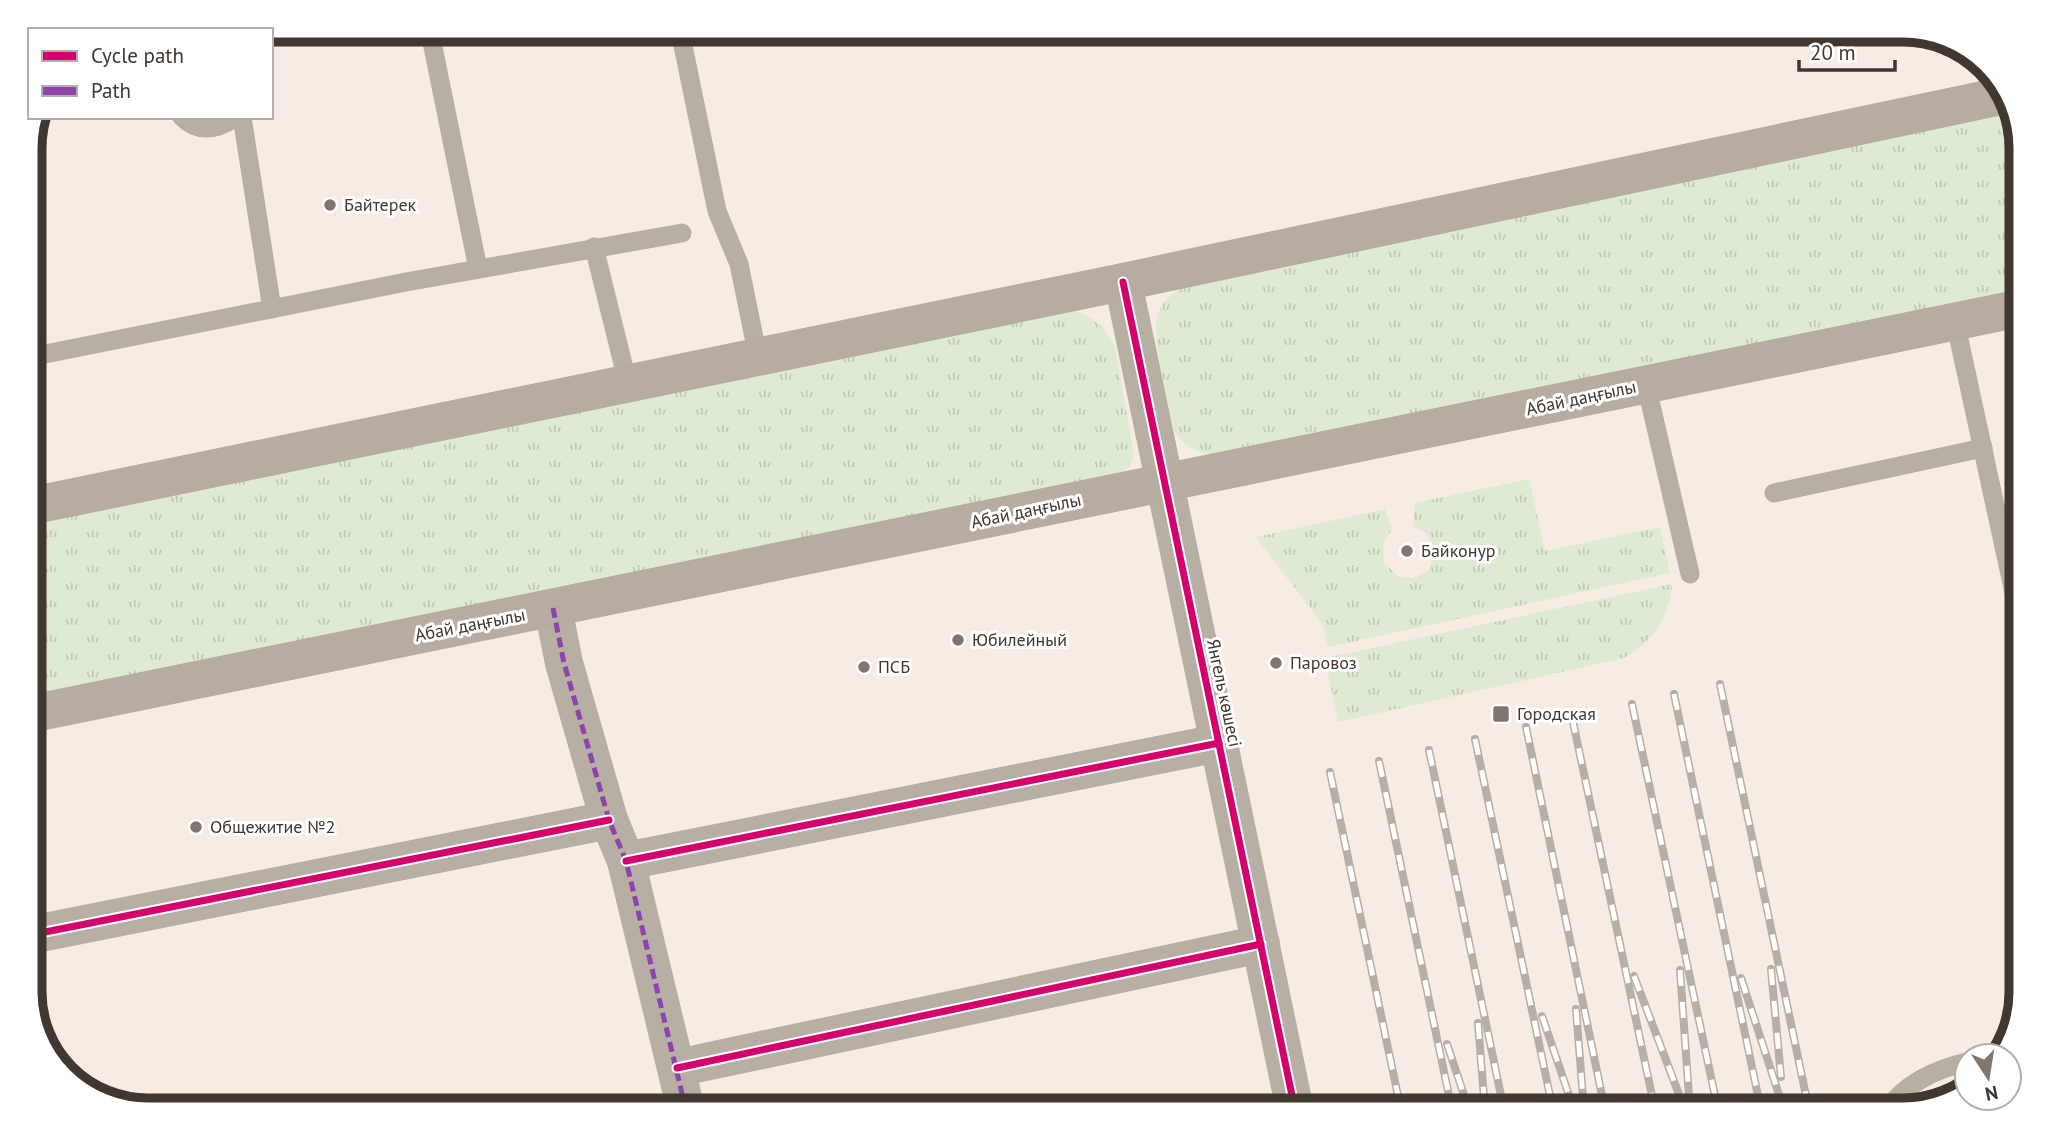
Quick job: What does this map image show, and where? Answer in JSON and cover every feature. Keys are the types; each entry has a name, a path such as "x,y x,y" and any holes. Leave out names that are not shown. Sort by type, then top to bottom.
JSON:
{"main road":[{"path":"42,504 1123,282 1993,92"},
{"name":"Абай даңғылы","path":"42,712 2009,310"}],"street":[{"name":"Янгель көшесі","path":"1123,282 1293,1098"},
{"path":"552,608 564,663 609,820 626,861 683,1098"},
{"path":"626,861 1219,743"},
{"path":"42,933 609,820"},
{"path":"677,1068 1261,944"}],"lane":[{"path":"432,42 478,269"},
{"path":"682,42 717,211 739,264 758,357"},
{"path":"186,119 203,129 220,127 233,119"},
{"path":"242,119 272,309"},
{"path":"42,355 478,269 682,233"},
{"path":"594,247 628,384"},
{"path":"1955,321 2009,569"},
{"path":"1646,384 1690,574"},
{"path":"1774,493 1983,448"},
{"path":"1895,1098 1920,1079 1953,1067"}],"green space":[{"path":"2001,110 2007,127 2009,293 1226,456 1197,450 1175,433 1159,355 1156,325 1158,314 1166,300 1189,284"},
{"path":"1073,310 1098,324 1115,347 1134,454 1131,465 1120,477 42,698 42,518"},
{"path":"1529,479 1545,551 1660,527 1670,573 1328,647 1323,625 1256,537 1385,509 1392,530 1383,543 1384,563 1399,577 1414,578 1428,571 1435,552 1426,533 1413,526 1415,503"},
{"path":"1672,584 1667,608 1658,628 1624,658 1338,722 1325,658"}],"railway":[{"path":"1720,684 1806,1098"},
{"path":"1674,694 1758,1098"},
{"path":"1632,704 1715,1098"},
{"path":"1572,717 1652,1098"},
{"path":"1526,727 1603,1098"},
{"path":"1475,739 1550,1098"},
{"path":"1429,750 1502,1098"},
{"path":"1379,761 1449,1098"},
{"path":"1330,772 1398,1098"},
{"path":"1771,969 1781,1077"},
{"path":"1680,970 1689,1098"},
{"path":"1634,976 1680,1098"},
{"path":"1741,978 1780,1098"},
{"path":"1576,1009 1583,1098"},
{"path":"1542,1016 1570,1098"},
{"path":"1478,1023 1484,1098"},
{"path":"1447,1044 1465,1098"}],"marked path":[{"path":"553,608 564,663 609,820 626,861 683,1098"}],"cycle path":[{"path":"1123,282 1293,1098"},
{"path":"626,861 1219,743"},
{"path":"42,933 609,820"},
{"path":"677,1068 1261,944"}],"place":[{"name":"Байтерек","path":"330,205"},
{"name":"Байконур","path":"1407,551"},
{"name":"Юбилейный","path":"958,640"},
{"name":"Паровоз","path":"1276,663"},
{"name":"ПСБ","path":"864,667"},
{"name":"Городская","path":"1501,714"},
{"name":"Общежитие №2","path":"196,827"}]}
